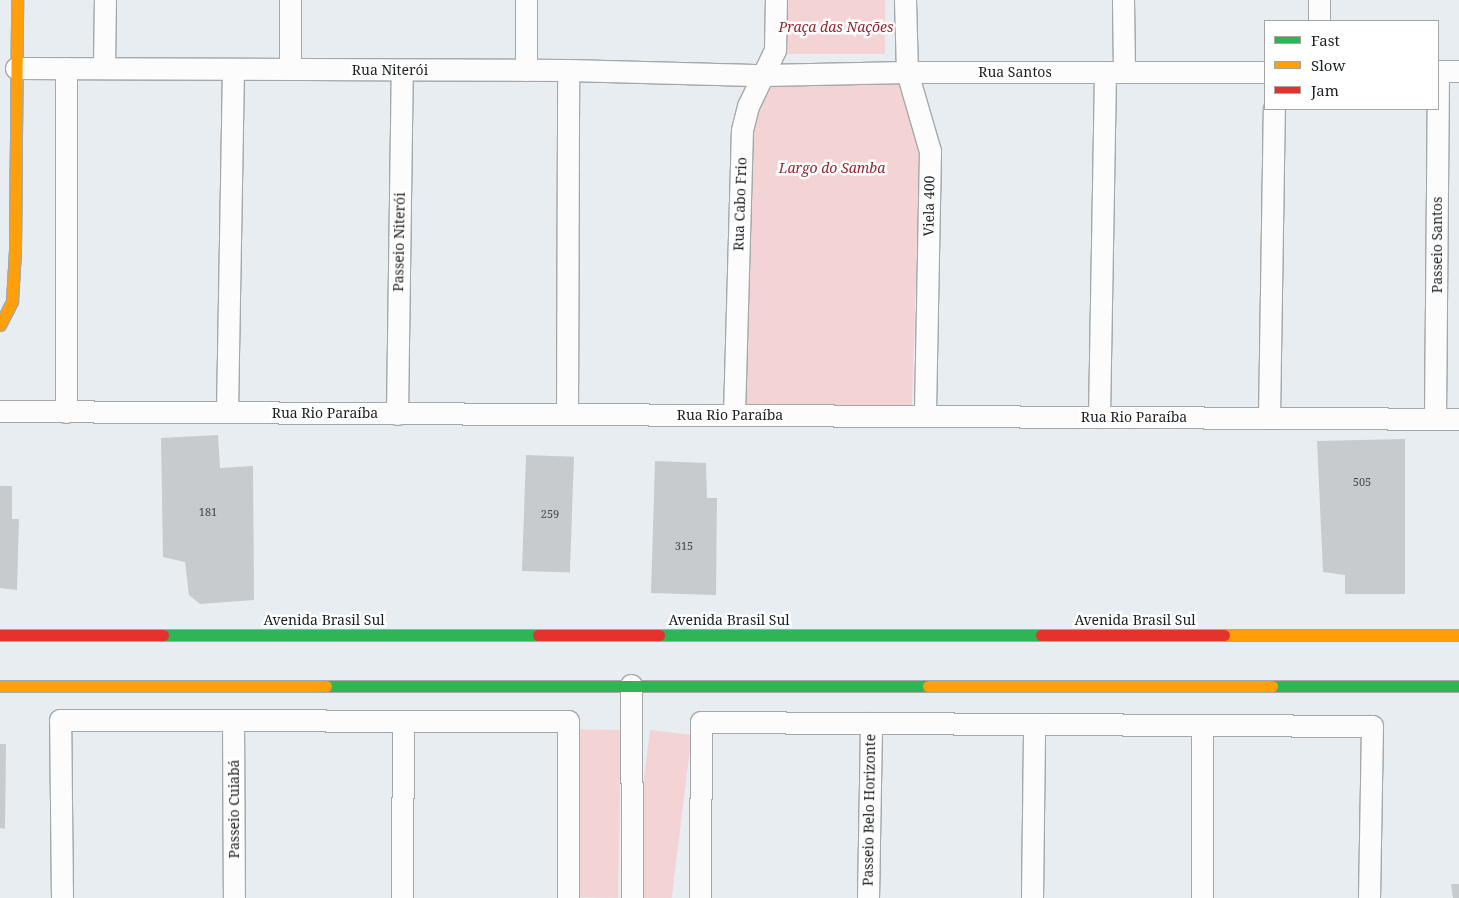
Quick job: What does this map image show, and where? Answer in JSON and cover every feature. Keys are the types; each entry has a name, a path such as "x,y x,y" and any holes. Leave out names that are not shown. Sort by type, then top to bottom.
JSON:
{"main road":[{"path":"0,325 12,301 16,250 17,0"},
{"name":"Avenida Brasil Sul","path":"0,635 1459,635"},
{"path":"0,686 1459,686"}],"street":[{"path":"104,68 105,0"},
{"path":"290,0 290,69"},
{"path":"526,0 526,70"},
{"name":"Rua Cabo Frio","path":"734,415 742,130 748,106 775,50 776,0"},
{"name":"Viela 400","path":"905,0 907,72 930,151 925,416"},
{"path":"1099,417 1115,72 1123,0"},
{"path":"1319,0 1319,20"},
{"name":"Rua Niterói","path":"16,68 568,70 764,76"},
{"path":"66,68 66,412"},
{"path":"227,412 233,69"},
{"name":"Passeio Niterói","path":"397,414 402,70"},
{"path":"567,414 568,70"},
{"path":"1439,71 1459,71"},
{"name":"Rua Santos","path":"764,76 907,72 1264,72"},
{"path":"1268,418 1274,110"},
{"name":"Passeio Santos","path":"1436,418 1438,110"},
{"name":"Rua Rio Paraíba","path":"0,411 1459,418"},
{"path":"631,685 632,898"},
{"path":"62,898 60,720 568,721 568,898"},
{"name":"Passeio Cuiabá","path":"233,720 234,898"},
{"path":"402,898 403,720"},
{"name":"Passeio Belo Horizonte","path":"700,898 701,722 1372,726 1369,898"},
{"name":"Passeio Belo Horizonte","path":"868,898 871,723"},
{"path":"1032,898 1034,724"},
{"path":"1202,725 1202,898"}],"green space":[{"name":"Praça das Nações","path":"785,0 885,0 885,54 785,54"},
{"name":"Largo do Samba","path":"897,80 920,148 912,408 743,406 744,134 774,81"},
{"path":"578,729 621,730 618,898 575,897"},
{"path":"650,730 692,735 672,898 630,897"}],"building":[{"path":"218,435 220,468 253,466 254,600 200,604 189,595 185,562 163,557 161,438"},
{"path":"1405,439 1405,594 1345,594 1345,575 1323,572 1317,441"},
{"path":"526,455 574,457 570,573 522,571"},
{"path":"655,461 706,463 707,498 717,498 716,595 651,593"},
{"path":"0,486 12,486 12,519 19,519 17,590 0,588"},
{"path":"0,744 6,744 5,829 0,828"},
{"path":"1451,884 1459,884 1459,898 1453,898"}],"traffic: fast":[{"path":"163,635 538,635"},
{"path":"659,635 1041,635"},
{"path":"326,686 928,686"},
{"path":"1272,686 1459,686"}],"traffic: slow":[{"path":"0,325 12,301 15,251 17,0"},
{"path":"1224,635 1459,635"},
{"path":"0,686 326,686"},
{"path":"928,686 1272,686"}],"traffic: jam":[{"path":"0,635 163,635"},
{"path":"538,635 659,635"},
{"path":"1041,635 1224,635"}]}
